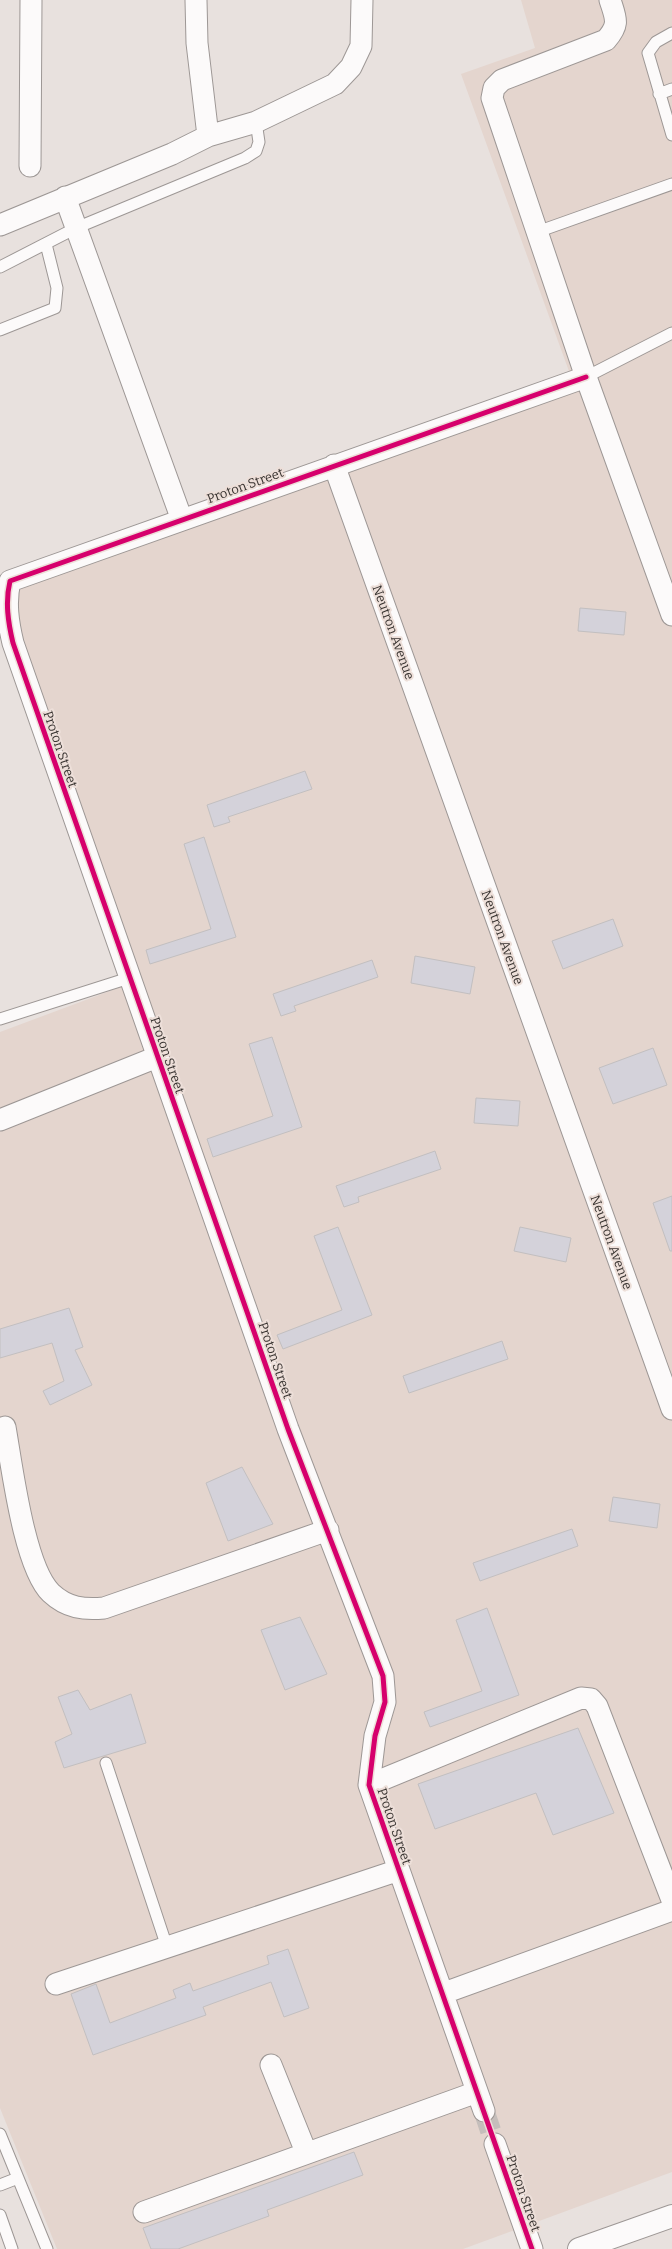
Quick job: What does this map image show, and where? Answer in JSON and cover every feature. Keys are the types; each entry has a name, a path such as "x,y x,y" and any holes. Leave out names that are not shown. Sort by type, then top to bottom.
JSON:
{"main road":[{"path":"578,2249 672,2216"}],"street":[{"path":"30,166 31,0"},
{"path":"196,0 197,43 208,136"},
{"path":"0,225 172,154 208,136 256,122 335,84 351,67 362,46 362,0"},
{"path":"610,0 617,21 614,31 606,40 502,80 494,88 492,98 586,377 672,615"},
{"path":"65,197 182,520"},
{"name":"Proton Street","path":"306,2152 480,2102 444,1993 369,1785 375,1736 385,1702 383,1676 288,1429 129,978 13,643 9,627 7,597 10,581 586,377"},
{"name":"Neutron Avenue","path":"334,465 672,1409"},
{"path":"0,1120 157,1057"},
{"path":"5,1427 26,1540 37,1570 50,1592 75,1608 88,1610 104,1608 328,1530"},
{"path":"369,1785 581,1698 591,1699 597,1706 672,1900"},
{"path":"56,1984 399,1870"},
{"path":"444,1993 672,1910"},
{"path":"144,2212 306,2152 272,2065"},
{"name":"Proton Street","path":"495,2144 532,2249"}],"lane":[{"path":"672,33 656,42 648,53 672,135"},
{"path":"659,94 672,89"},
{"path":"0,266 76,228 245,158 256,151 259,142 256,122"},
{"path":"537,232 672,184"},
{"path":"0,330 55,308 57,288 46,244"},
{"path":"586,377 672,334"},
{"path":"0,1019 129,978"},
{"path":"106,1763 167,1947"},
{"path":"0,2134 47,2249"},
{"path":"0,2185 18,2178"},
{"path":"0,2215 12,2249"}],"shaded area":[{"path":"521,0 672,0 672,2172 463,2249 57,2249 0,2108 0,1032 142,979 15,624 16,583 570,374 461,74 535,48"}],"building":[{"path":"580,608 626,612 624,635 578,631"},
{"path":"305,771 312,789 228,817 230,822 214,827 207,805"},
{"path":"204,837 236,937 150,964 146,950 211,929 184,844"},
{"path":"613,919 623,946 563,969 552,941"},
{"path":"415,956 475,967 470,994 411,983"},
{"path":"372,960 378,977 294,1006 296,1011 281,1016 273,994"},
{"path":"272,1037 302,1127 213,1157 207,1139 273,1116 249,1044"},
{"path":"653,1048 667,1085 613,1104 599,1068"},
{"path":"476,1098 520,1101 518,1126 474,1123"},
{"path":"435,1151 441,1169 358,1197 359,1202 344,1207 336,1186"},
{"path":"672,1196 672,1251 670,1251 653,1203"},
{"path":"338,1227 372,1315 283,1349 277,1335 342,1310 314,1236"},
{"path":"520,1227 571,1238 566,1262 514,1251"},
{"path":"69,1308 83,1347 75,1350 92,1385 50,1405 43,1391 64,1381 52,1343 0,1358 0,1329"},
{"path":"502,1341 508,1359 409,1393 403,1376"},
{"path":"242,1467 273,1524 228,1541 206,1483"},
{"path":"613,1497 660,1504 657,1528 609,1521"},
{"path":"572,1529 578,1546 480,1581 473,1563"},
{"path":"487,1608 519,1695 430,1727 424,1712 482,1691 456,1620"},
{"path":"300,1617 327,1674 285,1690 261,1630"},
{"path":"78,1690 90,1710 131,1694 146,1743 64,1768 55,1742 72,1734 58,1697"},
{"path":"578,1728 614,1813 553,1835 536,1793 435,1829 418,1784"},
{"path":"288,1949 309,2008 284,2017 271,1982 203,2007 206,2015 93,2055 71,1994 96,1984 110,2023 176,1998 173,1990 190,1983 193,1991 269,1964 267,1956"},
{"path":"354,2152 363,2175 267,2210 269,2216 178,2249 151,2249 143,2228"}],"tunnel":[{"path":"484,2111 495,2144"}],"cycle path":[{"path":"532,2249 369,1785 375,1736 385,1702 383,1676 288,1429 13,643 7,604 10,581 586,377"}]}
